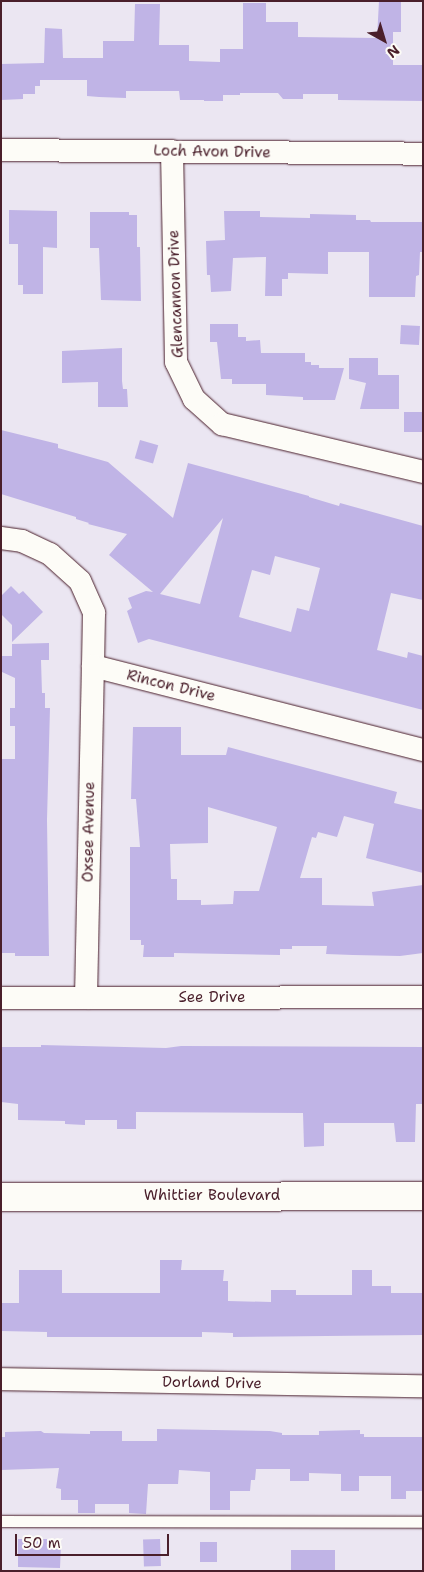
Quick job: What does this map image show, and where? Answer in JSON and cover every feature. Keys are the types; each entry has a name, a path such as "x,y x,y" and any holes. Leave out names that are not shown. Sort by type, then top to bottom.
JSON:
{"main road":[{"name":"Whittier Boulevard","path":"1,1197 423,1196"}],"street":[{"name":"Loch Avon Drive","path":"1,150 423,154"},
{"name":"Glencannon Drive","path":"172,152 176,362 194,398 222,424 423,472"},
{"path":"1,538 22,541 50,554 80,581 94,613 93,666"},
{"name":"Rincon Drive","path":"93,666 423,750"},
{"name":"Oxsee Avenue","path":"86,998 93,666"},
{"name":"See Drive","path":"1,998 423,997"},
{"name":"Dorland Drive","path":"1,1379 423,1386"}],"lane":[{"path":"1,1521 423,1522"}],"building":[{"path":"379,1 401,1 401,32 393,32 393,65 423,65 423,101 338,100 338,94 303,94 303,99 283,99 278,93 240,93 240,95 223,95 223,101 204,101 180,100 179,91 126,91 126,98 99,97 87,96 87,80 40,80 40,86 35,86 35,94 23,94 23,99 1,100 1,64 44,63 45,28 62,29 63,58 103,58 103,41 134,41 135,4 160,4 159,45 189,45 189,61 220,62 220,49 243,49 243,3 266,3 266,22 298,22 298,37 377,38"},
{"path":"9,210 57,211 57,248 43,247 43,294 23,294 23,285 18,285 18,244 9,244"},
{"path":"224,211 260,211 260,217 310,218 310,214 356,215 356,220 370,220 371,222 423,222 423,252 420,252 419,275 416,276 415,297 369,297 369,252 328,252 328,274 288,273 288,279 282,279 282,296 265,296 266,257 233,258 231,291 211,292 210,275 207,275 206,241 225,240"},
{"path":"90,212 129,212 129,215 137,215 137,247 140,247 141,301 101,300 99,248 90,248"},
{"path":"210,324 238,324 238,337 246,337 246,341 260,340 261,353 305,353 305,362 311,362 311,365 319,365 319,368 344,368 335,400 303,400 303,397 266,395 266,384 232,384 232,379 221,379 217,342 210,342"},
{"path":"401,325 420,326 419,345 400,344"},
{"path":"122,348 122,381 123,389 127,389 128,407 98,407 98,382 62,383 62,351"},
{"path":"349,358 378,358 378,375 399,375 399,409 360,409 366,383 349,379"},
{"path":"404,412 423,412 423,432 404,432"},
{"path":"1,430 58,444 58,448 108,462 173,518 188,463 339,506 340,503 423,526 423,600 391,593 377,650 407,658 408,652 423,656 423,710 149,639 138,643 127,611 132,608 128,598 146,591 153,592 109,555 127,534 88,524 76,519 76,517 1,494","holes":["223,518 200,604 160,594","275,556 320,568 309,611 297,608 291,632 239,617 252,570 270,575"]},
{"path":"140,440 158,445 153,464 135,458"},
{"path":"11,586 19,594 23,591 43,612 12,642 12,625 1,614 1,596"},
{"path":"49,643 49,660 41,660 42,693 45,693 45,708 50,708 47,820 49,956 15,956 15,953 1,953 1,759 15,759 15,726 10,726 10,708 15,708 15,678 2,672 2,656 12,656 12,644"},
{"path":"133,727 181,727 181,755 226,755 228,747 397,792 394,803 423,810 423,873 366,858 374,824 344,816 337,837 318,832 316,838 312,837 300,878 322,878 322,905 374,906 372,892 423,885 423,953 400,956 326,954 327,946 292,946 292,949 280,949 280,955 174,953 174,957 143,957 144,945 141,945 141,940 130,940 130,847 140,847 136,799 131,799","holes":["208,807 277,827 259,891 234,891 233,904 201,905 201,900 177,900 177,879 171,879 170,844 208,843"]},
{"path":"41,1045 166,1048 181,1046 423,1047 423,1104 416,1104 415,1142 396,1142 394,1123 324,1123 324,1146 304,1147 303,1113 136,1112 136,1129 117,1129 117,1120 85,1120 85,1125 65,1124 65,1121 18,1120 18,1104 1,1102 1,1047 41,1047"},
{"path":"160,1260 182,1260 181,1270 224,1270 223,1281 228,1281 228,1301 271,1302 271,1290 296,1290 296,1295 352,1295 352,1270 372,1270 372,1286 391,1286 391,1293 423,1293 423,1335 233,1337 233,1333 202,1332 202,1337 47,1337 47,1332 1,1331 1,1303 19,1303 19,1270 62,1270 62,1293 160,1293"},
{"path":"157,1429 270,1431 282,1433 282,1435 319,1435 319,1431 360,1430 360,1434 364,1434 364,1437 423,1437 423,1491 406,1491 406,1499 391,1499 391,1476 359,1476 359,1491 341,1491 341,1474 309,1473 309,1481 290,1481 290,1469 256,1469 255,1480 251,1480 250,1491 230,1491 230,1510 210,1510 210,1472 179,1470 178,1484 148,1484 146,1514 129,1513 129,1504 95,1504 95,1513 78,1513 78,1500 61,1500 61,1489 56,1488 59,1468 1,1470 1,1437 5,1437 5,1432 41,1431 44,1433 90,1434 90,1431 122,1431 122,1441 157,1441"},
{"path":"18,1539 47,1539 47,1545 61,1545 60,1568 18,1567"},
{"path":"160,1539 161,1566 144,1567 143,1540"},
{"path":"200,1542 217,1542 217,1562 200,1562"},
{"path":"291,1550 335,1550 335,1571 291,1571"}]}
